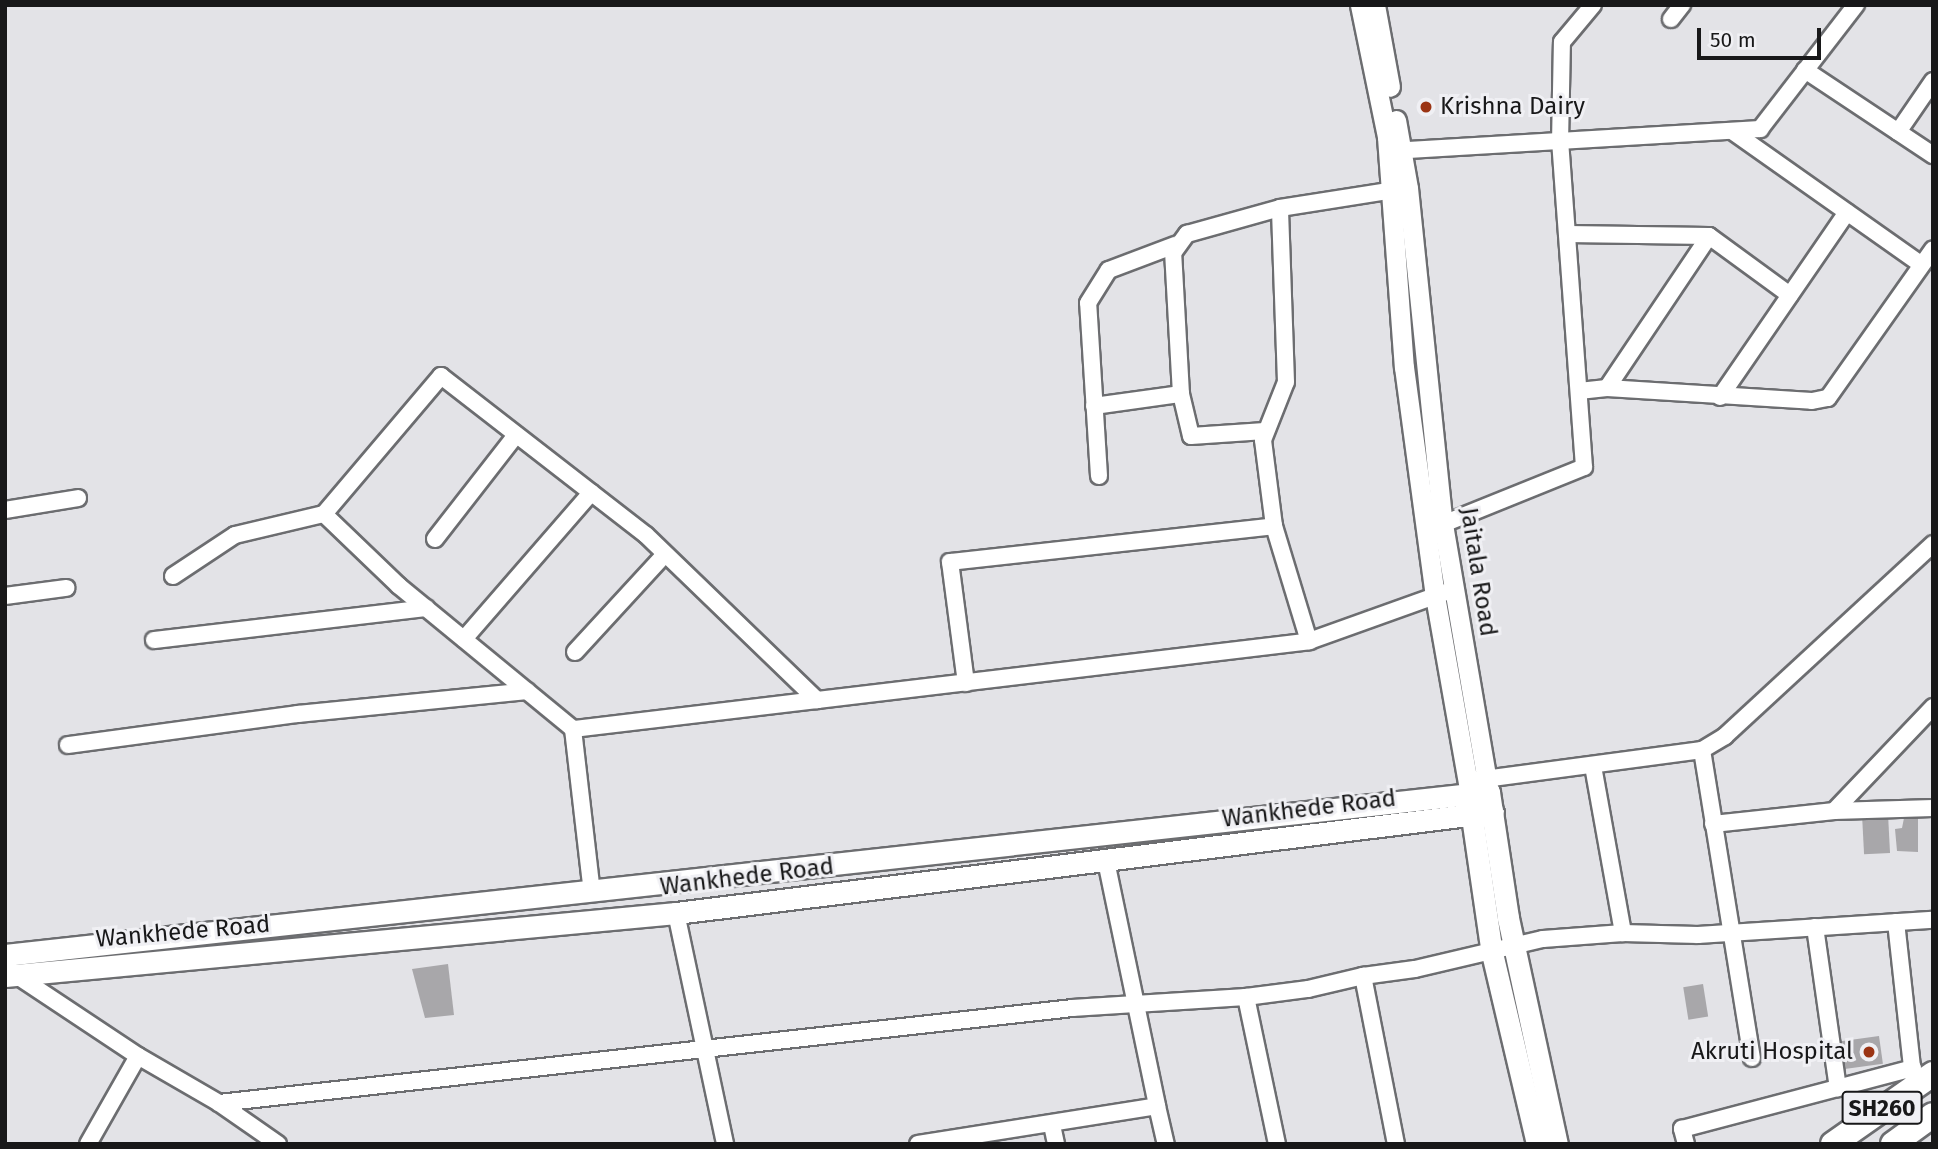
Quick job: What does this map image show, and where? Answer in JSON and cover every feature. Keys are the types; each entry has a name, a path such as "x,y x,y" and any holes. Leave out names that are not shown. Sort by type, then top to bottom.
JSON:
{"main road":[{"name":"Wankhede Road","path":"7,965 676,913 1105,862 1479,796"},
{"name":"Wankhede Road","path":"7,965 592,892 1479,796"},
{"name":"Jaitala Road","path":"1479,796 1558,1144"},
{"name":"Jaitala Road","path":"1479,796 1492,953 1537,1144"},
{"name":"SH260","path":"1833,1144 1920,1076"},
{"name":"SH260","path":"1893,1144 1933,1115"}],"street":[{"name":"Jaitala Road","path":"1360,5 1395,150"},
{"name":"Jaitala Road","path":"1375,5 1443,524 1444,593"},
{"path":"1671,19 1682,5"},
{"path":"1395,150 1560,143 1760,129 1856,5"},
{"path":"1443,524 1584,467 1560,143 1562,42 1588,7"},
{"path":"1805,70 1933,155"},
{"path":"1898,132 1933,81"},
{"path":"1732,131 1922,265"},
{"name":"Jaitala Road","path":"1400,189 1404,367 1479,796"},
{"path":"1099,477 1088,303 1092,293 1119,263 1175,246 1187,234 1280,208 1400,189"},
{"path":"1280,208 1286,382 1265,431 1274,526 1309,641"},
{"path":"1720,397 1847,212"},
{"path":"1567,234 1709,236 1790,295"},
{"path":"1607,388 1709,236"},
{"path":"1175,246 1181,394 1191,436 1265,431"},
{"path":"1579,391 1607,388 1720,397 1812,401 1828,398 1933,249"},
{"path":"173,576 235,535 324,514 441,376 665,554 817,700"},
{"path":"1094,406 1181,394"},
{"path":"435,539 516,435"},
{"path":"464,639 591,493"},
{"path":"5,510 78,498"},
{"path":"324,514 426,608 573,729 592,892"},
{"path":"966,683 950,562 1274,526"},
{"path":"1479,796 1593,766 1702,750 1725,736 1933,544"},
{"path":"575,652 665,554"},
{"path":"5,596 66,588"},
{"path":"573,729 1309,641 1444,593"},
{"path":"154,640 426,608"},
{"path":"68,746 298,714 527,691"},
{"path":"1834,811 1933,707"},
{"path":"1702,750 1752,1058"},
{"path":"1593,766 1623,933"},
{"path":"1713,824 1834,811 1933,808"},
{"path":"1105,862 1119,942 1138,1003 1166,1144"},
{"path":"676,913 725,1144"},
{"path":"219,1103 397,1080 704,1051 1138,1003 1308,989 1363,976 1492,953 1514,946 1623,933 1731,933 1933,920"},
{"path":"1686,1144 1682,1129 1838,1088 1920,1076 1896,922"},
{"path":"1815,927 1838,1088"},
{"path":"7,965 138,1056 219,1103 278,1144"},
{"path":"1363,976 1396,1144"},
{"path":"1246,996 1277,1144"},
{"path":"88,1144 138,1056"},
{"path":"918,1144 1052,1125 1157,1106"},
{"path":"1052,1125 1056,1144"}],"building":[{"path":"1888,814 1890,853 1864,854 1862,815"},
{"path":"1918,816 1918,852 1897,851 1895,829 1902,828 1904,818"},
{"path":"448,964 454,1015 425,1018 412,969"},
{"path":"1703,984 1708,1017 1688,1020 1683,987"},
{"path":"1879,1036 1883,1064 1839,1070 1835,1042"}],"place":[{"name":"Krishna Dairy","path":"1426,107"},
{"name":"Akruti Hospital","path":"1869,1052"}]}
